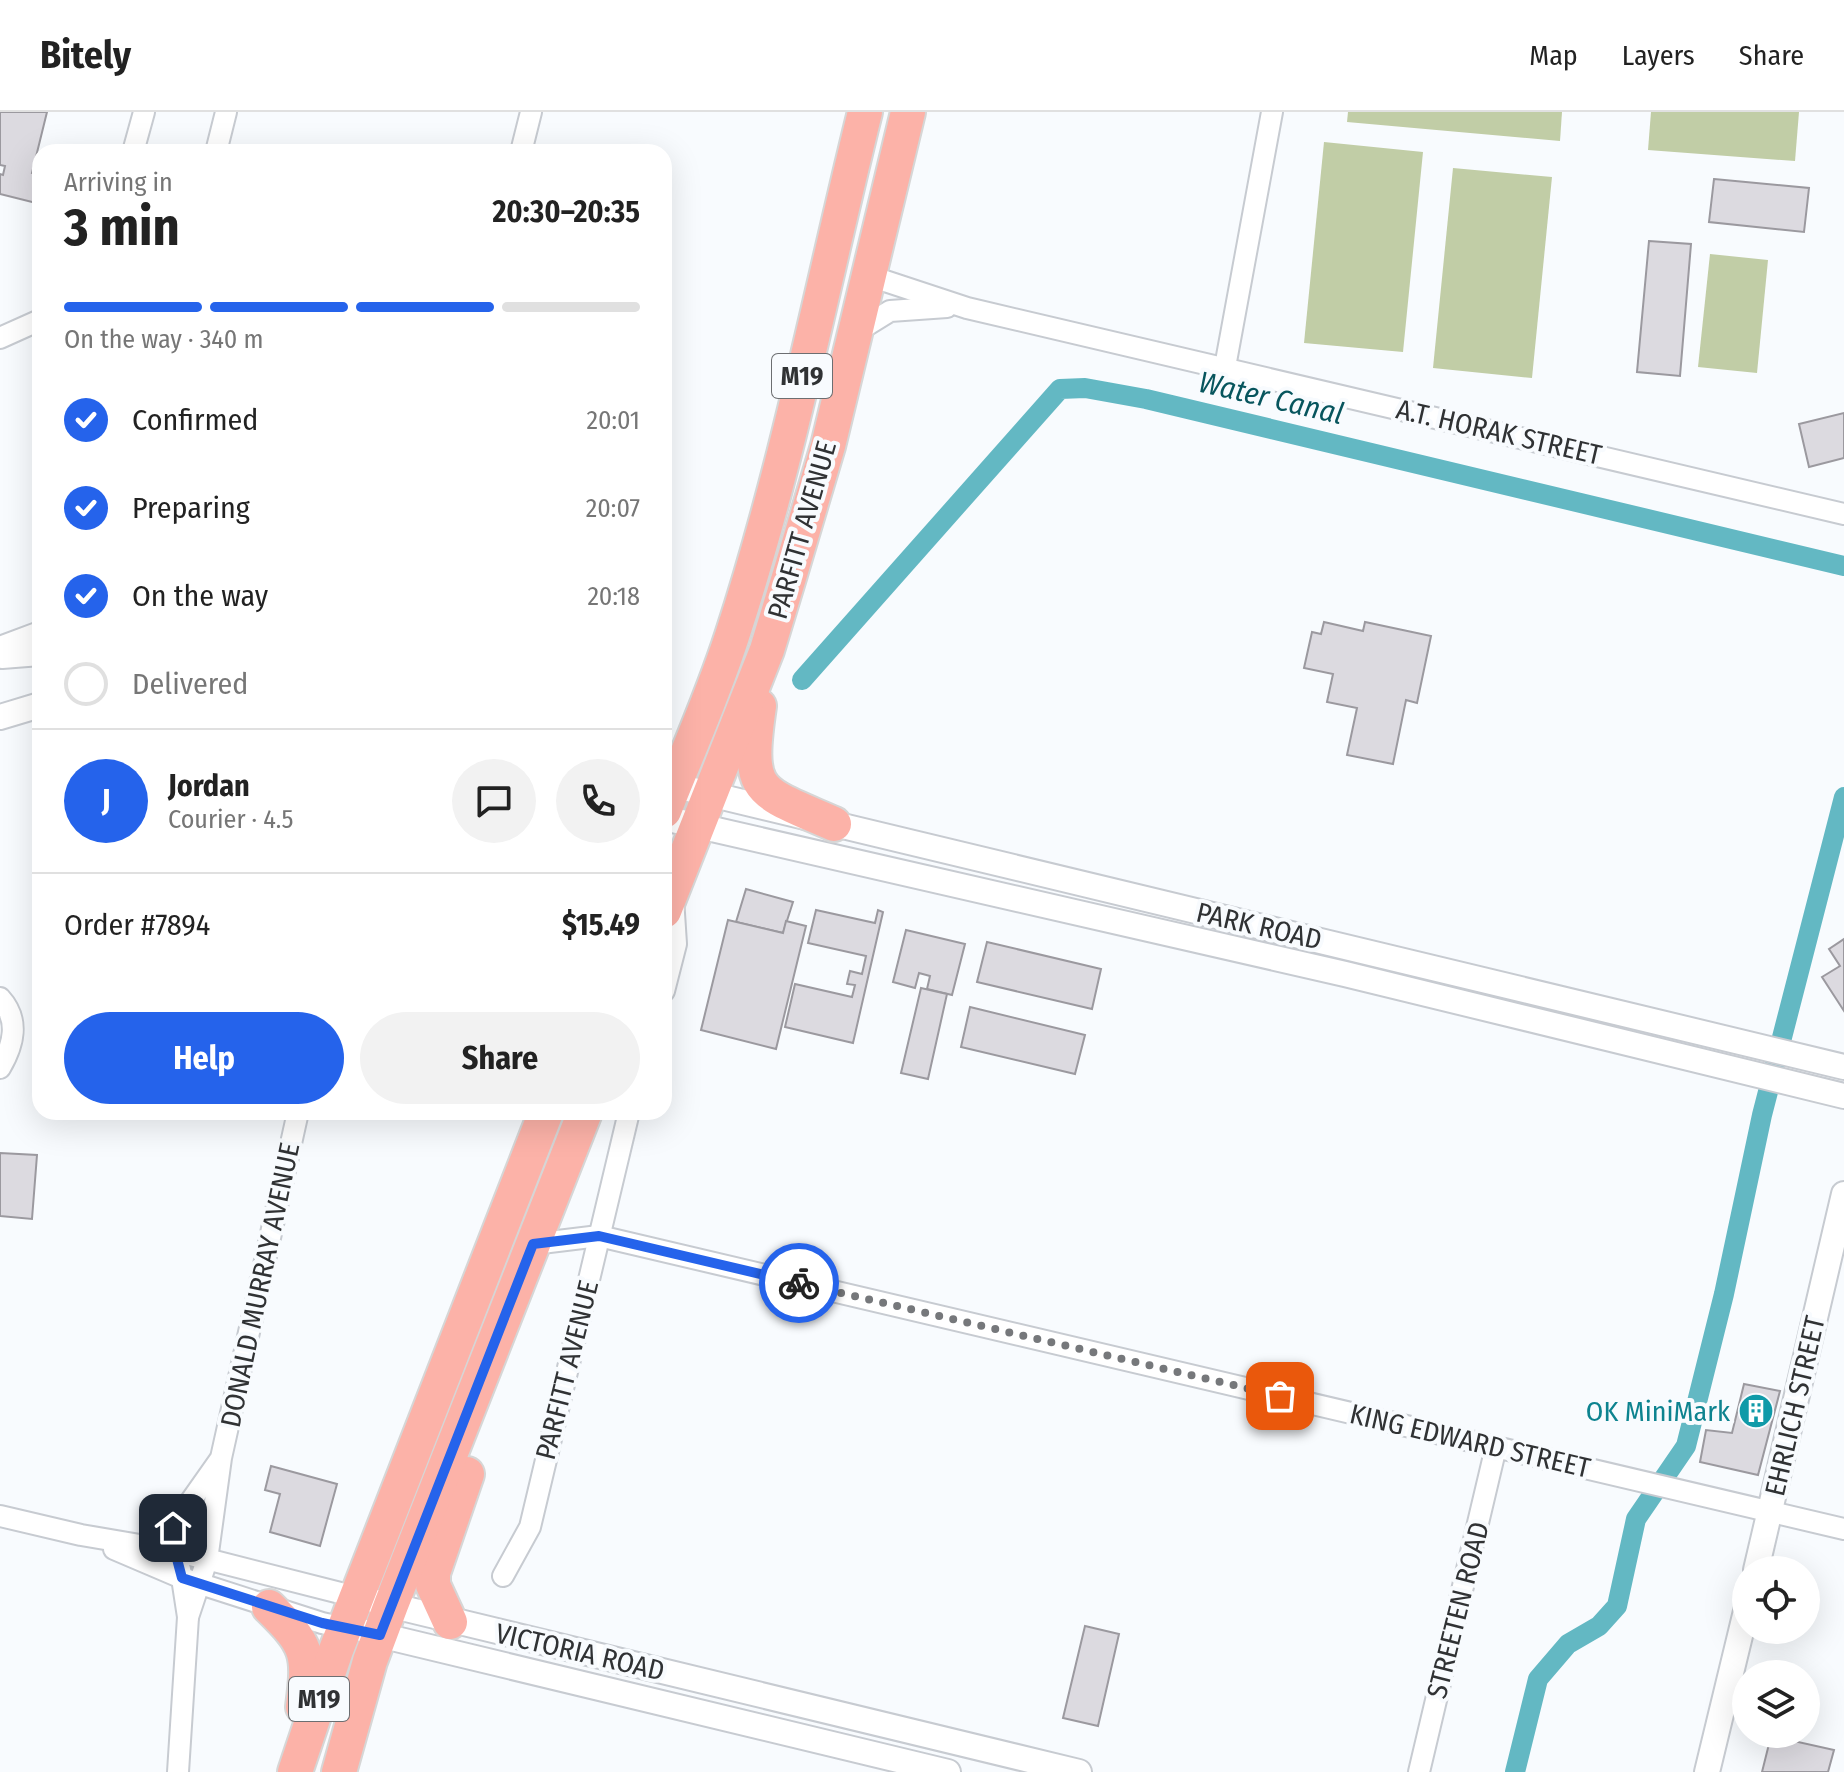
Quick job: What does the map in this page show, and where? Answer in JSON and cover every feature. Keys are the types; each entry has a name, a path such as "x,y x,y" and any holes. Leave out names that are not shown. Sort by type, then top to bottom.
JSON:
{"highway":[{"name":"PARFITT AVENUE","path":"672,781 731,638 770,503 865,112"},
{"path":"840,213 858,203 869,189 889,112"},
{"name":"PARFITT AVENUE","path":"672,891 767,650 828,446 908,112"},
{"path":"770,503 789,482 797,467 820,366 839,306 870,276"},
{"path":"767,650 753,747 756,775 763,789 778,799 834,824"},
{"name":"M19","path":"295,1772 351,1612 543,1120"},
{"name":"M19","path":"339,1772 370,1661 582,1120"},
{"path":"450,1622 433,1585 433,1573 509,1360 516,1329 510,1302"},
{"path":"269,1607 299,1638 306,1654 308,1671 295,1772"}],"street":[{"path":"135,144 144,112"},
{"path":"218,144 226,112"},
{"path":"523,144 531,112"},
{"path":"1225,367 1272,112"},
{"name":"A.T. HORAK STREET","path":"870,276 967,308 1844,514"},
{"name":"A.T. HORAK STREET","path":"856,332 890,311 925,307 967,308"},
{"path":"0,338 32,324"},
{"path":"0,649 32,637"},
{"path":"0,656 32,654"},
{"path":"0,717 32,707"},
{"name":"PARK ROAD","path":"672,793 711,793 1844,1067"},
{"name":"PARK ROAD","path":"672,820 1361,978 1844,1096"},
{"name":"PARFITT AVENUE","path":"672,922 676,944 672,970"},
{"path":"0,998 9,1008 13,1022 12,1043 0,1068"},
{"name":"DONALD MURRAY AVENUE","path":"178,1772 192,1581 207,1560 221,1458 296,1120"},
{"name":"PARFITT AVENUE","path":"503,1576 530,1527 627,1120"},
{"name":"EHRLICH STREET","path":"1760,1556 1844,1194"},
{"name":"KING EDWARD STREET","path":"533,1244 599,1236 1844,1529"},
{"name":"STREETEN ROAD","path":"1419,1772 1496,1447"},
{"name":"DONALD MURRAY AVENUE","path":"192,1581 175,1551 173,1528 221,1458"},
{"name":"VICTORIA ROAD","path":"0,1516 81,1535 175,1551 351,1612 682,1708 948,1772"},
{"name":"VICTORIA ROAD","path":"81,1535 192,1581 269,1607 351,1612 386,1620 450,1622 1046,1768 1079,1772"},
{"path":"161,1569 185,1644"},
{"path":"1707,1772 1738,1644"},
{"path":"682,1677 682,1708"}],"green space":[{"path":"1348,112 1562,112 1560,141 1347,122"},
{"path":"1651,112 1799,112 1795,161 1648,150"},
{"path":"1324,142 1423,152 1403,352 1304,343"},
{"path":"1453,168 1552,177 1532,378 1433,368"},
{"path":"1710,254 1768,260 1757,373 1698,367"}],"building":[{"path":"0,112 47,112 39,144 32,144 32,202 0,194 0,174 3,175 5,166 0,165"},
{"path":"1714,179 1809,188 1804,232 1709,222"},
{"path":"1649,241 1691,244 1680,376 1637,372"},
{"path":"1844,413 1844,458 1809,467 1799,424"},
{"path":"1324,622 1363,631 1365,622 1431,636 1417,703 1406,700 1393,764 1347,755 1357,708 1327,702 1333,674 1304,668 1312,632 1321,634"},
{"path":"746,889 793,902 783,933 736,922"},
{"path":"816,910 875,923 878,910 883,912 853,1043 785,1027 795,984 852,997 855,985 847,984 850,971 862,974 866,956 808,943"},
{"path":"728,920 783,933 786,921 806,926 776,1049 701,1030"},
{"path":"906,930 965,944 952,995 927,989 930,976 919,973 915,988 893,982"},
{"path":"1844,939 1844,1011 1822,977 1840,966 1829,949"},
{"path":"987,942 1101,969 1092,1009 977,982"},
{"path":"921,988 947,994 928,1079 901,1073"},
{"path":"970,1007 1085,1035 1075,1074 961,1047"},
{"path":"0,1153 37,1155 32,1219 0,1216"},
{"name":"OK MiniMark","path":"1744,1384 1780,1391 1758,1475 1700,1462 1706,1430 1732,1433"},
{"path":"271,1466 337,1484 320,1546 270,1532 280,1494 265,1490"},
{"path":"1085,1626 1119,1634 1098,1726 1063,1718"},
{"path":"1820,1747 1834,1750 1828,1772 1762,1772 1768,1748"}],"waterway":[{"name":"Water Canal","path":"802,680 1060,389 1085,388 1146,399 1844,566"},
{"path":"1515,1772 1538,1679 1568,1644 1599,1626 1617,1606 1636,1519 1686,1446 1724,1294 1762,1115 1844,797"}],"way so far":[{"path":"799,1283 1280,1396"}],"place":[{"name":"OK MiniMark","path":"1756,1411"}],"route":[{"path":"173,1528 172,1540 182,1578 322,1623 380,1635 533,1244 599,1236 799,1283"}]}
